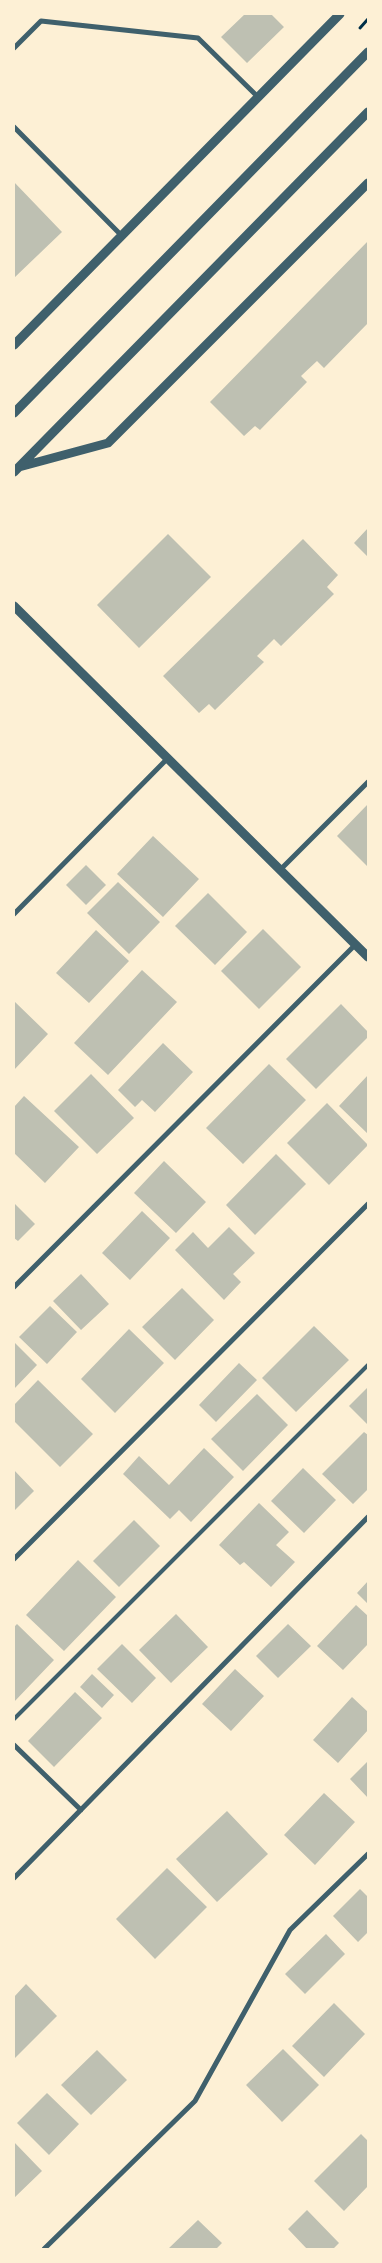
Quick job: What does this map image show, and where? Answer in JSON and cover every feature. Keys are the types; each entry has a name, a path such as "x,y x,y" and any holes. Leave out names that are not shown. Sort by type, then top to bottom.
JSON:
{"street":[{"path":"14,346 340,14"},
{"path":"14,48 41,20 198,38 258,98"},
{"path":"14,413 368,52"},
{"path":"16,470 368,112"},
{"path":"14,128 122,236"},
{"path":"16,470 108,442 368,183"},
{"path":"14,606 368,957"},
{"path":"14,914 167,759"},
{"path":"280,870 368,782"},
{"path":"14,1287 356,944"},
{"path":"14,1559 368,1204"},
{"path":"14,1878 368,1517"},
{"path":"14,1745 81,1810"},
{"path":"44,2249 195,2101 290,1930 368,1854"}],"lane":[{"path":"14,1719 368,1365"}],"building":[{"path":"245,14 271,14 284,27 247,63 221,37"},
{"path":"14,182 62,232 14,278"},
{"path":"368,241 368,323 324,368 317,361 301,376 307,382 260,430 255,426 244,436 210,402"},
{"path":"368,528 368,557 354,543"},
{"path":"168,534 211,577 139,648 97,605"},
{"path":"303,539 338,575 327,587 334,594 281,646 274,639 257,656 264,662 215,710 209,704 199,713 163,676"},
{"path":"368,804 368,867 337,836"},
{"path":"153,836 199,879 163,917 117,874"},
{"path":"86,865 106,885 86,905 66,885"},
{"path":"118,882 160,922 129,954 87,913"},
{"path":"208,893 247,932 215,965 175,926"},
{"path":"263,929 301,967 259,1009 221,971"},
{"path":"96,930 129,961 89,1003 56,973"},
{"path":"142,970 177,1002 108,1075 74,1043"},
{"path":"14,1001 48,1034 14,1070"},
{"path":"341,1004 368,1032 368,1037 316,1089 286,1059"},
{"path":"163,1043 193,1072 155,1112 142,1100 135,1107 118,1090"},
{"path":"269,1064 306,1100 243,1164 206,1128"},
{"path":"91,1074 134,1118 97,1154 54,1111"},
{"path":"368,1075 368,1134 339,1106"},
{"path":"24,1096 79,1147 45,1183 14,1153 14,1107"},
{"path":"327,1103 368,1145 329,1185 287,1143"},
{"path":"276,1154 306,1184 255,1235 226,1205"},
{"path":"164,1161 206,1202 176,1233 134,1193"},
{"path":"14,1203 35,1224 18,1241 14,1238"},
{"path":"142,1211 170,1238 130,1280 102,1253"},
{"path":"229,1227 255,1253 233,1274 241,1282 224,1300 175,1250 193,1232 208,1248"},
{"path":"81,1274 109,1304 81,1330 53,1301"},
{"path":"182,1288 214,1320 175,1360 142,1327"},
{"path":"50,1306 77,1332 47,1364 19,1337"},
{"path":"314,1326 349,1360 296,1412 262,1378"},
{"path":"129,1329 164,1363 115,1413 81,1379"},
{"path":"14,1342 37,1365 14,1389"},
{"path":"239,1363 257,1380 216,1422 199,1405"},
{"path":"38,1380 93,1434 60,1467 14,1421 14,1405"},
{"path":"368,1387 368,1425 349,1406"},
{"path":"257,1394 288,1425 243,1471 211,1439"},
{"path":"364,1432 368,1435 368,1489 353,1504 322,1474"},
{"path":"204,1448 234,1477 191,1522 179,1510 170,1519 123,1474 139,1456 169,1485"},
{"path":"303,1468 336,1500 304,1533 271,1501"},
{"path":"14,1470 34,1491 14,1511"},
{"path":"259,1503 289,1532 276,1545 295,1562 271,1587 244,1562 240,1565 219,1545"},
{"path":"134,1520 160,1546 119,1587 93,1561"},
{"path":"78,1560 116,1597 64,1651 26,1615"},
{"path":"368,1581 368,1604 357,1593"},
{"path":"356,1605 368,1616 368,1644 343,1670 317,1646"},
{"path":"176,1614 208,1647 171,1683 139,1650"},
{"path":"17,1624 54,1660 14,1702 14,1627"},
{"path":"288,1624 311,1646 278,1678 256,1656"},
{"path":"122,1644 156,1678 132,1703 97,1669"},
{"path":"235,1669 264,1696 231,1731 202,1704"},
{"path":"92,1674 114,1695 102,1708 80,1687"},
{"path":"75,1692 102,1718 54,1767 28,1741"},
{"path":"352,1697 368,1712 368,1730 338,1763 313,1740"},
{"path":"368,1761 368,1798 350,1779"},
{"path":"324,1793 355,1822 315,1865 284,1835"},
{"path":"227,1811 268,1854 217,1902 176,1859"},
{"path":"167,1868 207,1907 155,1959 116,1919"},
{"path":"360,1889 368,1897 368,1932 358,1942 333,1916"},
{"path":"326,1934 345,1954 305,1994 285,1974"},
{"path":"26,1984 57,2016 14,2059 14,1997"},
{"path":"334,2003 365,2034 324,2077 292,2046"},
{"path":"283,2049 319,2085 282,2122 246,2085"},
{"path":"97,2050 127,2080 91,2115 61,2085"},
{"path":"47,2093 79,2124 49,2155 17,2123"},
{"path":"361,2134 368,2141 368,2186 344,2211 314,2181"},
{"path":"14,2142 42,2171 14,2198"},
{"path":"307,2210 339,2243 333,2249 307,2249 288,2229"},
{"path":"198,2220 222,2243 216,2249 168,2249"}]}
